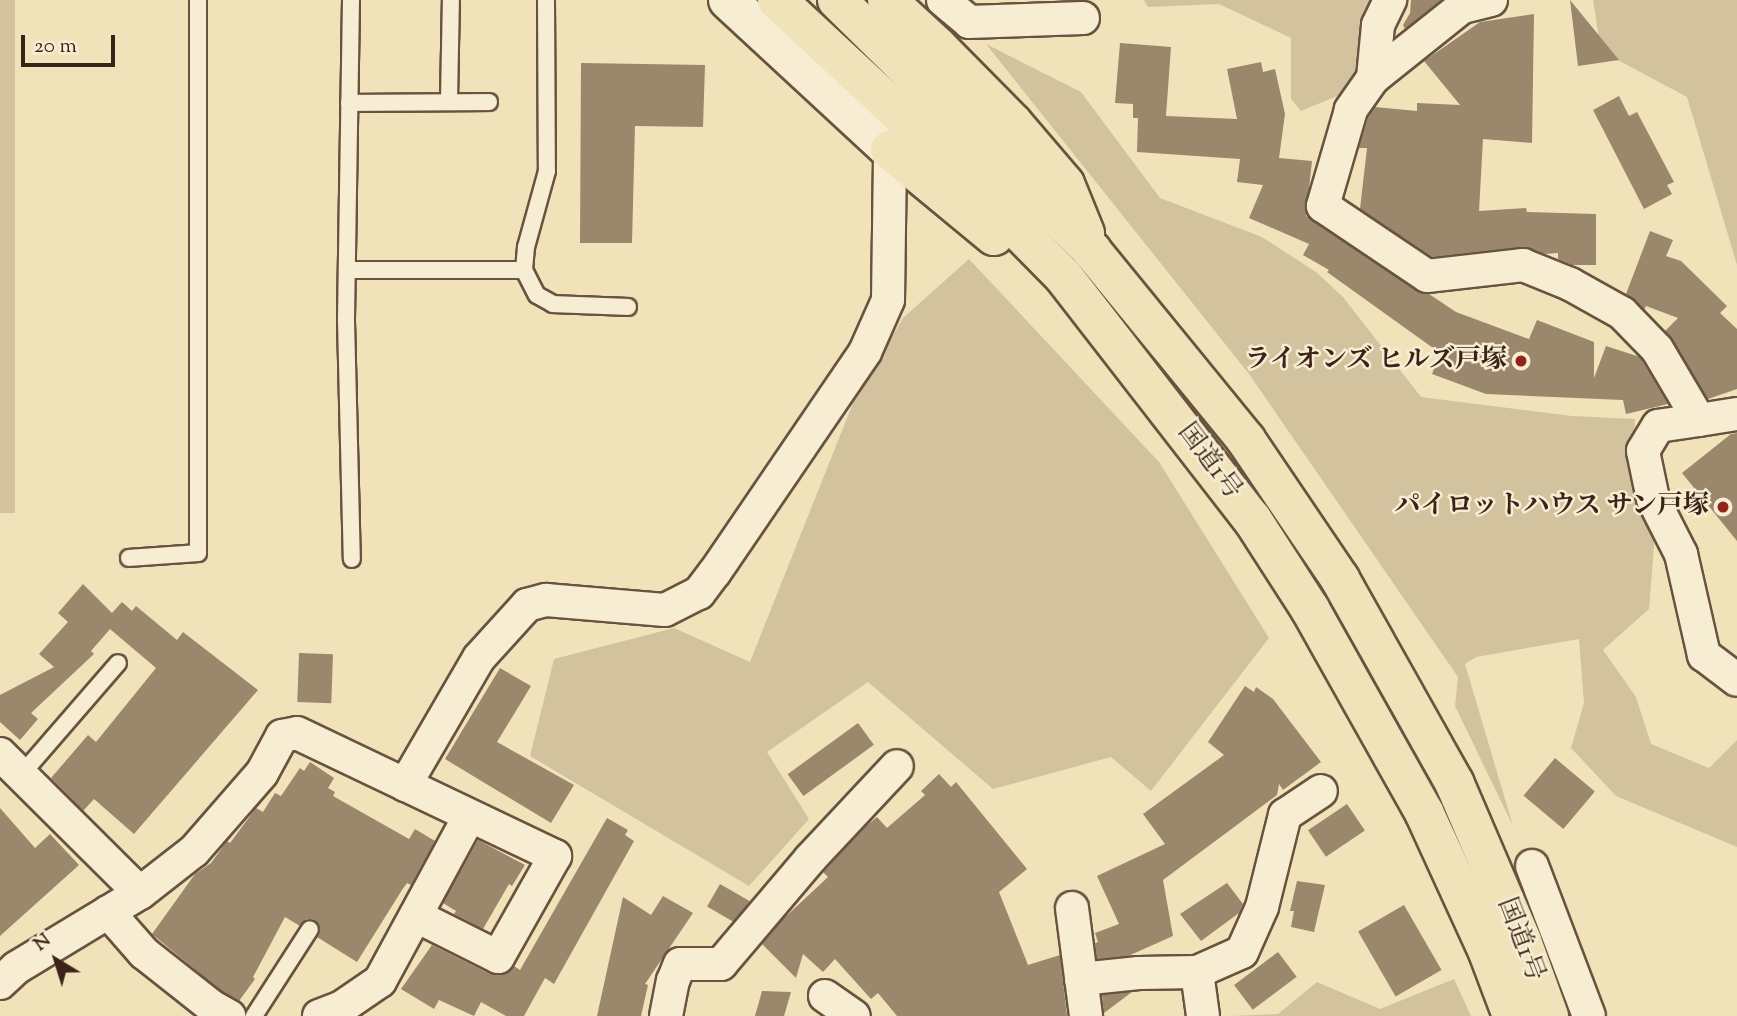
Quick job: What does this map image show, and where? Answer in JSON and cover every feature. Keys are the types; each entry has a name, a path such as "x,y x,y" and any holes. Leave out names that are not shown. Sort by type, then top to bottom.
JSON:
{"highway":[{"name":"国道1号","path":"777,0 936,147 1064,277 1252,519 1310,609 1424,812 1488,952 1512,1016"},
{"name":"国道1号","path":"837,0 1092,251 1246,440 1340,579 1454,782 1522,941 1549,1016"},
{"path":"887,0 1013,123 1065,184 1092,251"},
{"path":"890,150 1018,255 1064,277"}],"street":[{"path":"405,785 480,658 527,605 546,600 665,610 699,593 865,352 888,300 890,150 728,0"},
{"path":"943,0 969,22 1083,18"},
{"path":"1373,78 1378,26 1390,0"},
{"path":"1491,0 1462,7 1373,78 1351,110 1323,206 1427,276 1523,265 1570,284 1622,313 1657,349 1699,420"},
{"path":"1737,414 1658,426 1643,451 1653,499 1681,554 1704,655 1737,680"},
{"path":"0,983 16,968 139,893 194,850 226,817 262,773 282,736 297,733 555,856 498,957 416,916"},
{"path":"10,765 139,893"},
{"path":"666,1016 673,981 680,964 720,964 810,859 897,766"},
{"path":"1081,979 1139,973 1197,972 1242,952 1262,908 1285,815 1321,791"},
{"path":"319,1016 342,1007 380,981 470,817"},
{"path":"1532,866 1589,1016"},
{"path":"1072,908 1086,1016"},
{"path":"108,912 144,953 211,1006 229,1016"},
{"path":"1197,972 1203,1016"},
{"path":"825,996 853,1016"}],"lane":[{"path":"128,558 198,553 198,0"},
{"path":"351,0 347,270 352,559"},
{"path":"449,100 451,0"},
{"path":"546,0 547,171 526,247 524,270 537,295 553,304 628,307"},
{"path":"349,103 449,100 488,102"},
{"path":"347,270 524,270"},
{"path":"10,765 118,663"},
{"path":"254,1016 310,929"}],"shaded area":[{"path":"0,0 15,0 15,513 0,513"},
{"path":"1144,0 1383,0 1347,92 1301,111 1291,99 1291,38 1219,4 1148,7"},
{"path":"1593,0 1737,0 1737,265 1687,97 1601,51"},
{"path":"986,44 1081,92 1160,198 1262,237 1316,272 1343,297 1421,397 1572,416 1635,419 1632,479 1655,533 1649,609 1603,650 1636,697 1651,744 1709,768 1737,740 1737,847 1616,796 1571,748 1584,703 1579,639 1476,657 1465,664 1513,826 1455,706 1458,677 1249,374"},
{"path":"969,259 1159,462 1269,638 1151,791 1111,757 993,789 868,682 767,752 809,819 749,886 530,756 554,659 674,628 750,662 853,403 903,318"},
{"path":"1454,979 1471,1016 1232,1016 1278,1014 1317,982 1380,1009"}],"building":[{"path":"1411,0 1441,0 1405,29 1403,25 1410,13"},
{"path":"1570,0 1619,60 1578,66"},
{"path":"1534,14 1532,143 1483,139 1479,211 1526,208 1527,212 1596,214 1596,265 1572,265 1558,259 1558,253 1545,254 1522,247 1432,257 1360,209 1367,148 1359,148 1368,118 1375,107 1417,111 1417,103 1460,105 1424,61 1480,22"},
{"path":"1120,43 1171,47 1166,116 1237,119 1227,69 1261,62 1263,72 1275,69 1285,114 1279,158 1312,161 1306,216 1417,291 1429,294 1456,312 1529,339 1537,320 1594,342 1594,378 1606,346 1640,357 1668,404 1626,414 1623,400 1486,394 1432,374 1440,353 1327,272 1329,270 1303,255 1309,244 1249,218 1263,185 1237,182 1240,159 1137,152 1138,118 1133,118 1133,104 1115,103"},
{"path":"581,63 705,65 703,127 635,126 632,243 580,243"},
{"path":"1619,96 1629,116 1637,112 1674,182 1667,185 1672,194 1644,209 1593,110"},
{"path":"1650,231 1673,240 1666,256 1681,261 1727,306 1720,313 1737,329 1737,389 1708,399 1665,331 1678,318 1646,306 1644,310 1626,294"},
{"name":"パイロットハウス サン戸塚","path":"1737,433 1737,541 1682,473 1731,434"},
{"path":"83,584 112,613 122,602 132,611 136,606 177,640 183,632 258,690 134,834 94,799 83,811 51,778 88,735 96,742 156,668 110,629 91,651 94,654 31,713 38,719 20,740 0,722 0,695 54,667 39,654 68,622 58,613"},
{"path":"299,653 333,654 331,703 297,702"},
{"path":"500,668 531,686 497,742 574,785 551,823 445,759"},
{"path":"1245,686 1254,692 1256,687 1273,699 1321,762 1283,790 1279,784 1277,795 1163,880 1173,936 1128,956 1097,959 1095,943 1098,942 1095,933 1119,924 1097,876 1165,844 1143,814 1224,755 1208,742"},
{"path":"858,723 874,745 803,796 788,774"},
{"path":"1555,758 1595,791 1563,829 1524,796"},
{"path":"310,762 334,778 328,788 335,792 333,796 409,839 415,829 435,841 411,885 407,883 402,890 357,962 317,937 320,929 315,920 306,919 300,926 285,917 253,977 255,979 239,1001 221,991 152,934 195,874 211,863 227,841 230,843 256,808 263,812 275,793 281,796 300,768 304,771"},
{"path":"939,774 951,787 956,782 1027,869 999,892 1028,965 1060,955 1067,1016 897,1016 878,993 871,999 835,959 823,972 803,954 796,978 762,944 782,920 828,877 823,872 865,827 877,817 887,828 925,795 921,791"},
{"path":"1347,804 1365,831 1326,857 1308,830"},
{"path":"0,808 35,848 50,834 79,865 0,936"},
{"path":"607,818 628,830 625,835 634,841 554,984 545,978 524,1016 506,1016 481,1002 474,1016 439,1000 434,1009 401,989 432,945 490,974 507,973 514,966 520,970"},
{"path":"478,840 525,865 512,886 509,884 483,929 454,914 456,911 443,903"},
{"path":"1297,881 1325,885 1314,932 1291,927 1294,911 1290,911"},
{"path":"1227,883 1243,904 1239,913 1201,941 1180,914"},
{"path":"720,884 749,901 736,924 707,907"},
{"path":"663,896 693,913 645,984 648,985 641,1016 597,1016 623,897 651,915"},
{"path":"1404,905 1442,970 1396,996 1358,932"},
{"path":"1278,952 1297,977 1253,1010 1234,985"},
{"path":"762,991 791,992 784,1016 755,1016"},
{"path":"1132,992 1104,1013 1102,995"}],"place":[{"name":"ライオンズ ヒルズ戸塚","path":"1521,361"},
{"name":"パイロットハウス サン戸塚","path":"1723,507"}]}
